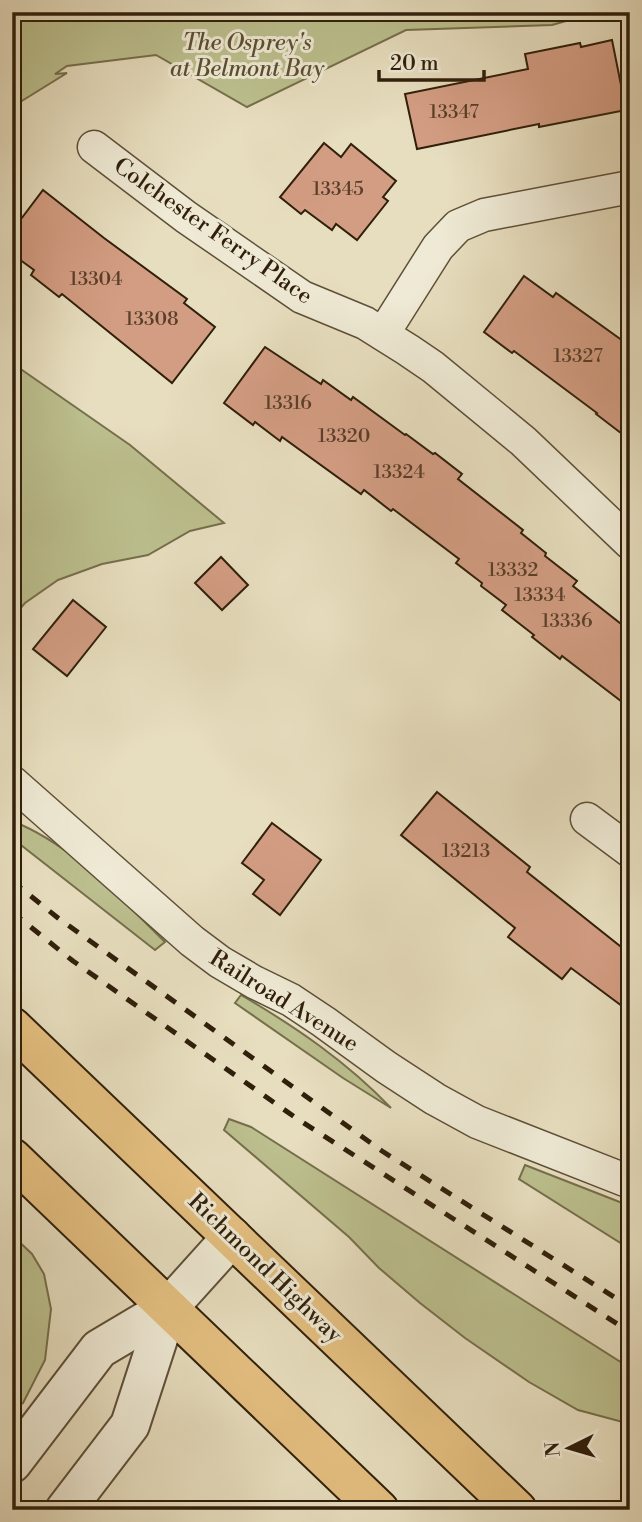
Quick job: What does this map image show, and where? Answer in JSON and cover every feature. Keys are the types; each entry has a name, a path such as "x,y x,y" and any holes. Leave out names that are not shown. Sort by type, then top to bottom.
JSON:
{"main road":[{"name":"Richmond Highway","path":"12,1027 517,1510"},
{"path":"12,1158 379,1510"}],"street":[{"name":"Colchester Ferry Place","path":"94,148 186,217 302,297 365,323 433,367 523,441 630,542"},
{"path":"383,334 438,247 458,226 484,215 630,187"},
{"name":"Railroad Avenue","path":"12,782 192,941 220,962 291,1000 386,1067 477,1122 630,1182"},
{"path":"587,819 630,851"},
{"path":"12,1463 100,1349 168,1308 232,1237"},
{"path":"65,1510 130,1425 168,1308"}],"green space":[{"name":"The Osprey's at Belmont Bay","path":"12,12 598,12 552,25 406,30 247,107 156,55 67,66 55,74 67,73 12,107"},
{"path":"12,363 130,445 224,523 190,531 148,555 102,564 58,580 25,603 12,618"},
{"path":"12,821 55,843 75,858 113,890 165,942 155,950 12,838"},
{"path":"241,995 320,1046 357,1075 391,1108 235,1003"},
{"path":"229,1119 251,1127 630,1368 630,1424 578,1410 529,1382 465,1338 379,1268 349,1237 224,1130"},
{"path":"525,1165 630,1206 630,1249 519,1179"},
{"path":"12,1235 32,1254 44,1274 51,1309 45,1360 23,1403 12,1410"}],"building":[{"path":"612,40 626,110 539,127 539,124 417,149 405,94 528,69 525,54 580,43 581,47"},
{"path":"324,143 341,157 351,144 396,181 383,197 388,201 357,240 336,224 332,230 305,210 301,214 280,197"},
{"path":"43,190 187,299 184,303 215,327 172,383 62,294 59,297 31,275 34,270 12,254 12,231"},
{"path":"524,276 553,297 556,293 630,346 630,440 514,351 512,353 484,332"},
{"path":"265,347 321,384 323,380 351,400 353,397 462,474 458,479 523,530 521,533 546,553 545,556 577,581 573,586 630,631 630,708 562,656 560,659 532,637 534,635 502,610 506,605 456,563 459,559 393,509 391,511 364,490 361,494 282,437 280,441 224,403"},
{"path":"221,557 248,585 222,610 195,583"},
{"path":"73,600 106,627 67,676 33,649"},
{"path":"437,792 530,867 527,872 630,954 630,1012 571,968 562,979 508,937 515,928 401,835"},
{"path":"272,823 321,860 280,915 253,894 264,880 242,863"}],"railway":[{"path":"12,881 58,918 382,1151 630,1307"},
{"path":"12,912 73,961 296,1118 630,1332"}]}
